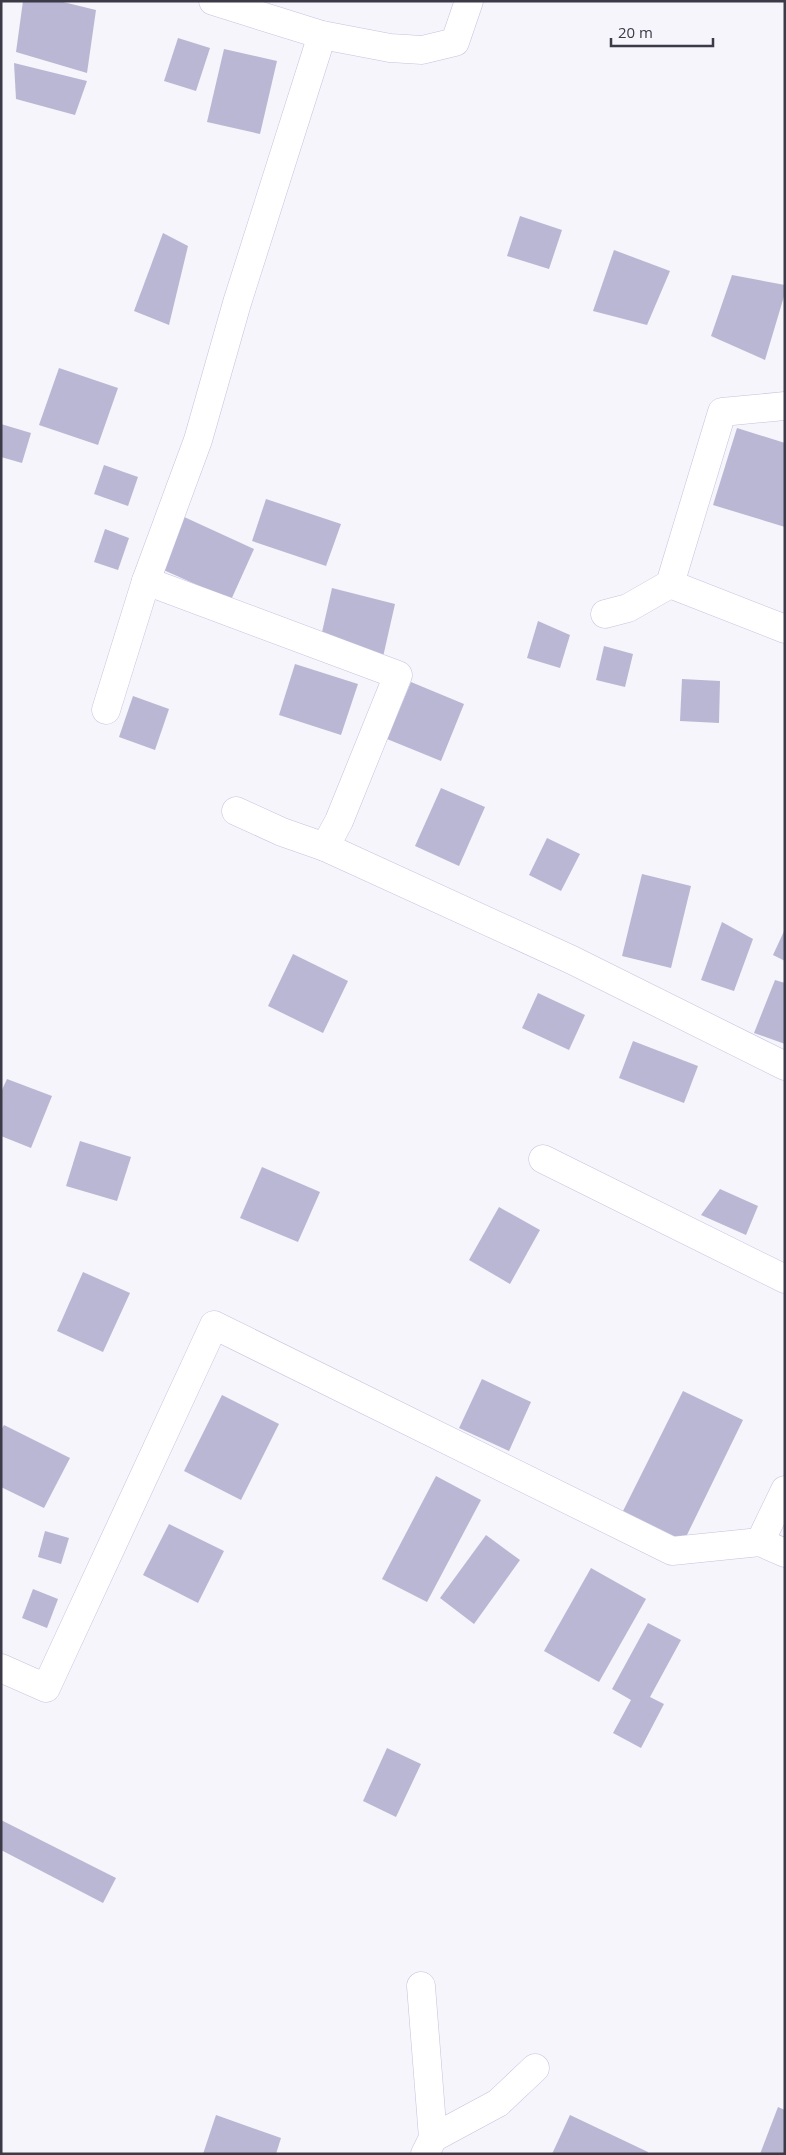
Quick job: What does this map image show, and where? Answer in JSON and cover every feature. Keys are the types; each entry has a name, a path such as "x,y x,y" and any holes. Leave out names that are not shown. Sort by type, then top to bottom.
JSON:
{"street":[{"path":"212,1 322,35 390,48 422,50 455,42 469,1"},
{"path":"106,710 146,581 198,440 240,294 322,35"},
{"path":"605,614 628,608 670,584 722,412 785,406"},
{"path":"146,581 398,675 339,821 325,847"},
{"path":"670,584 785,629"},
{"path":"236,811 282,832 325,847 572,960 785,1066"},
{"path":"543,1159 785,1280"},
{"path":"1,1668 46,1688 214,1325 672,1551 760,1542 785,1553"},
{"path":"760,1542 785,1490"},
{"path":"421,1986 429,2146 498,2103 535,2068"}],"building":[{"path":"23,1 59,1 96,10 87,73 16,52"},
{"path":"178,38 210,48 196,91 164,81"},
{"path":"224,49 277,61 260,134 207,122"},
{"path":"14,63 87,81 75,115 16,99"},
{"path":"520,216 562,230 549,269 507,256"},
{"path":"163,233 188,246 169,325 134,311"},
{"path":"614,250 670,271 647,325 593,311"},
{"path":"732,275 785,285 785,293 765,360 711,336"},
{"path":"59,368 118,388 98,445 39,425"},
{"path":"1,424 31,433 22,463 1,457"},
{"path":"737,428 785,443 785,527 713,505"},
{"path":"104,465 138,477 128,506 94,494"},
{"path":"266,499 341,524 326,566 252,541"},
{"path":"182,516 254,549 231,600 159,568"},
{"path":"105,529 129,538 118,570 94,562"},
{"path":"332,588 395,604 383,657 320,641"},
{"path":"538,621 570,635 560,668 527,658"},
{"path":"604,646 633,654 625,687 596,680"},
{"path":"295,664 358,684 341,735 279,715"},
{"path":"682,679 720,681 719,723 680,721"},
{"path":"411,682 464,704 441,761 387,739"},
{"path":"133,696 169,709 155,750 119,737"},
{"path":"441,788 485,807 459,866 415,846"},
{"path":"547,838 580,854 561,891 529,875"},
{"path":"642,874 691,886 671,968 622,956"},
{"path":"722,922 753,939 734,991 701,980"},
{"path":"785,929 785,961 773,955"},
{"path":"293,954 348,981 323,1033 268,1006"},
{"path":"775,980 785,983 785,1044 754,1033"},
{"path":"538,993 585,1015 569,1050 522,1028"},
{"path":"633,1041 698,1066 684,1103 619,1078"},
{"path":"7,1079 52,1096 31,1148 1,1136 1,1092"},
{"path":"80,1141 131,1157 117,1201 66,1186"},
{"path":"262,1167 320,1192 298,1242 240,1218"},
{"path":"720,1189 758,1206 746,1235 701,1215"},
{"path":"499,1207 540,1230 510,1284 469,1260"},
{"path":"83,1272 130,1293 103,1352 57,1331"},
{"path":"482,1379 531,1402 509,1451 459,1428"},
{"path":"683,1391 743,1420 684,1541 623,1511"},
{"path":"222,1395 279,1424 241,1500 184,1471"},
{"path":"4,1425 70,1458 44,1508 1,1487 1,1430"},
{"path":"436,1476 481,1500 427,1602 382,1579"},
{"path":"169,1524 224,1551 198,1603 143,1575"},
{"path":"45,1531 69,1538 61,1564 38,1557"},
{"path":"486,1535 520,1560 474,1624 440,1598"},
{"path":"591,1568 646,1599 599,1682 544,1651"},
{"path":"33,1589 58,1599 47,1628 22,1618"},
{"path":"648,1623 681,1640 650,1697 664,1704 641,1748 613,1733 631,1700 612,1689"},
{"path":"387,1748 421,1764 396,1817 363,1801"},
{"path":"1,1820 116,1878 103,1903 1,1850"},
{"path":"778,2107 785,2110 785,2154 760,2154"},
{"path":"216,2115 281,2138 276,2154 203,2154"},
{"path":"570,2115 648,2152 647,2154 552,2154"}]}
